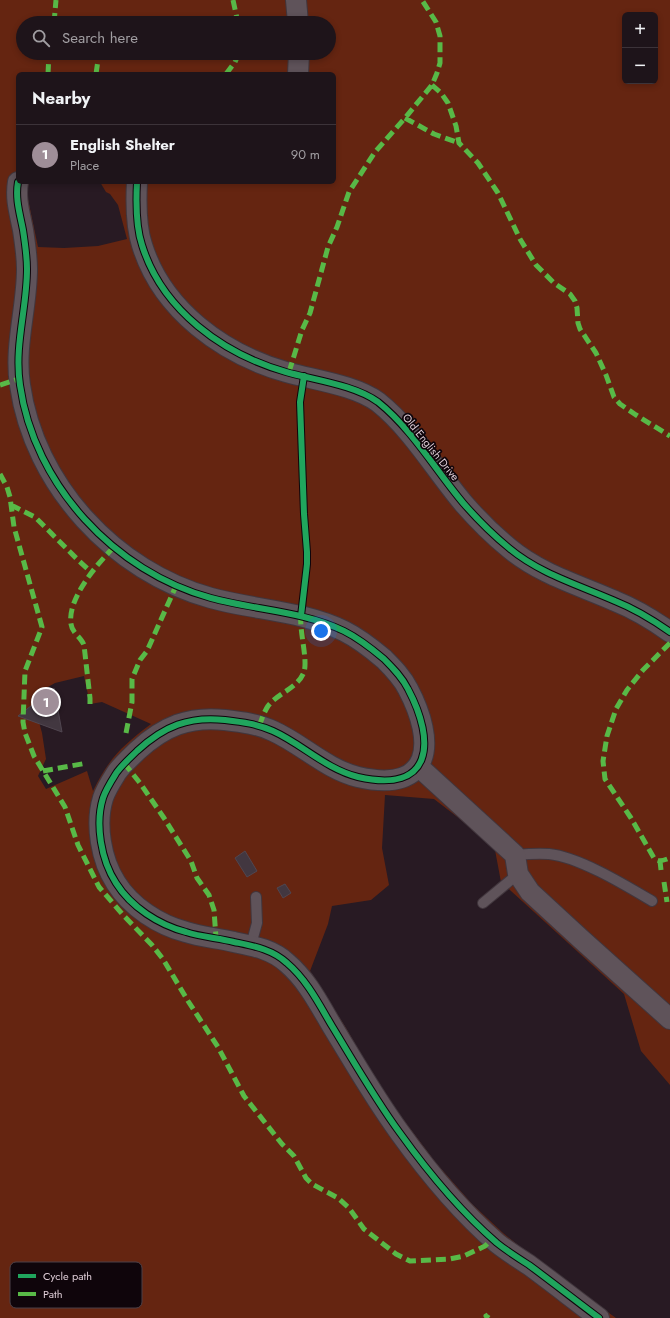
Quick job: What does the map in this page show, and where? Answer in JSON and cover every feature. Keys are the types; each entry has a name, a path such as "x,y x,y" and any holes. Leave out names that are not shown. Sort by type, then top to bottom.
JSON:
{"street":[{"path":"296,0 297,16"},
{"path":"298,72 299,60"},
{"path":"18,184 17,199 24,235 27,272 18,360 18,379 28,423 37,447 64,493 82,516 114,547 139,566 176,586 212,598 301,616 322,622 342,630 358,639 392,666 404,682 418,712 423,727 425,743 424,757 419,767 402,777 392,779 371,779 354,776 338,770 273,731 248,723 203,718 189,720 170,727 149,740 124,763 107,789 102,802 100,835 103,854 108,869 116,884 126,896 155,919 190,934 251,945 272,952 282,958 301,977 318,1002 373,1094 401,1135 452,1198 492,1239 599,1318"},
{"name":"Old English Drive","path":"137,184 140,236 147,261 168,294 187,316 202,330 221,344 267,366 348,388 362,393 376,401 391,414 411,436 464,504 510,549 532,565 557,578 617,601 648,616 670,632"},
{"path":"419,767 516,865 530,892 581,940 670,1019"}],"lane":[{"path":"483,903 516,865 550,854 564,857 609,876 652,901"},
{"path":"251,945 257,923 256,897"}],"shaded area":[{"path":"0,0 670,0 670,1085 641,1051 624,994 501,882 495,850 460,819 434,799 385,795 382,848 389,885 371,900 332,906 328,924 310,971 393,1106 436,1163 472,1204 503,1233 545,1267 616,1318 0,1318","holes":["84,676 90,704 102,702 151,724 117,753 93,791 87,771 46,789 38,776 46,759 42,733 32,696 55,683"]}],"building":[{"path":"54,688 62,732 18,716"},
{"path":"245,851 257,871 247,877 235,858"},
{"path":"285,884 291,893 283,898 277,888"}],"marked path":[{"path":"55,16 56,0"},
{"path":"233,0 236,16"},
{"path":"289,372 302,330 310,313 328,247 337,227 349,192 375,152 432,85 437,73 440,63 440,36 436,22 422,0"},
{"path":"48,72 49,60"},
{"path":"96,72 98,60"},
{"path":"228,72 236,60"},
{"path":"432,85 441,93 448,103 456,126 459,143 478,163 498,193 520,239 536,265 554,283 570,294 575,301 580,329 596,353 614,397 620,404 670,436"},
{"path":"405,118 434,134 459,143"},
{"path":"0,385 19,379"},
{"path":"0,474 7,487 10,497 14,527 42,627 25,671 23,722 25,733 34,756 65,807 78,845 99,887 163,959 218,1047 244,1096 282,1144 294,1156 306,1178 312,1184 338,1198 349,1208 364,1229 396,1254 410,1261 450,1259 464,1256 485,1246 492,1239"},
{"path":"11,505 35,517 91,572"},
{"path":"90,704 84,645 72,627 71,614 78,593 85,582 114,547"},
{"path":"126,733 132,702 132,679 140,660 147,651 176,586"},
{"path":"259,726 264,713 272,701 293,686 301,678 304,672 305,660 301,628 301,614"},
{"path":"670,643 643,670 627,690 616,709 607,736 603,761 605,779 631,818 654,858 660,861 670,858"},
{"path":"43,771 87,763"},
{"path":"124,763 164,818 191,861 197,878 209,895 214,910 216,938"},
{"path":"660,861 661,870"},
{"path":"664,882 667,902"},
{"path":"488,1315 486,1316 489,1318"}],"cycle path":[{"path":"18,184 17,200 27,269 19,356 20,385 28,422 42,457 61,489 85,519 112,546 143,568 176,585 211,598 312,619 344,631 359,640 384,659 403,681 417,709 423,728 424,745 422,759 414,771 401,778 383,780 358,777 346,773 335,768 284,736 256,725 212,719 188,721 167,729 147,742 124,764 117,772 104,795 100,819 101,842 103,853 111,874 122,892 129,900 156,920 192,934 248,945 269,951 287,963 301,977 312,993 391,1120 445,1191 470,1218 497,1243 529,1265 599,1318"},
{"path":"137,184 137,206 140,238 151,268 164,290 180,309 198,326 218,341 240,354 263,364 286,372 346,387 369,396 378,402 402,425 413,437 469,510 491,533 509,548 521,557 547,572 630,608 670,632"},
{"path":"301,616 307,564 300,402 304,376"}],"place":[{"name":"English Shelter","path":"46,702"}]}
